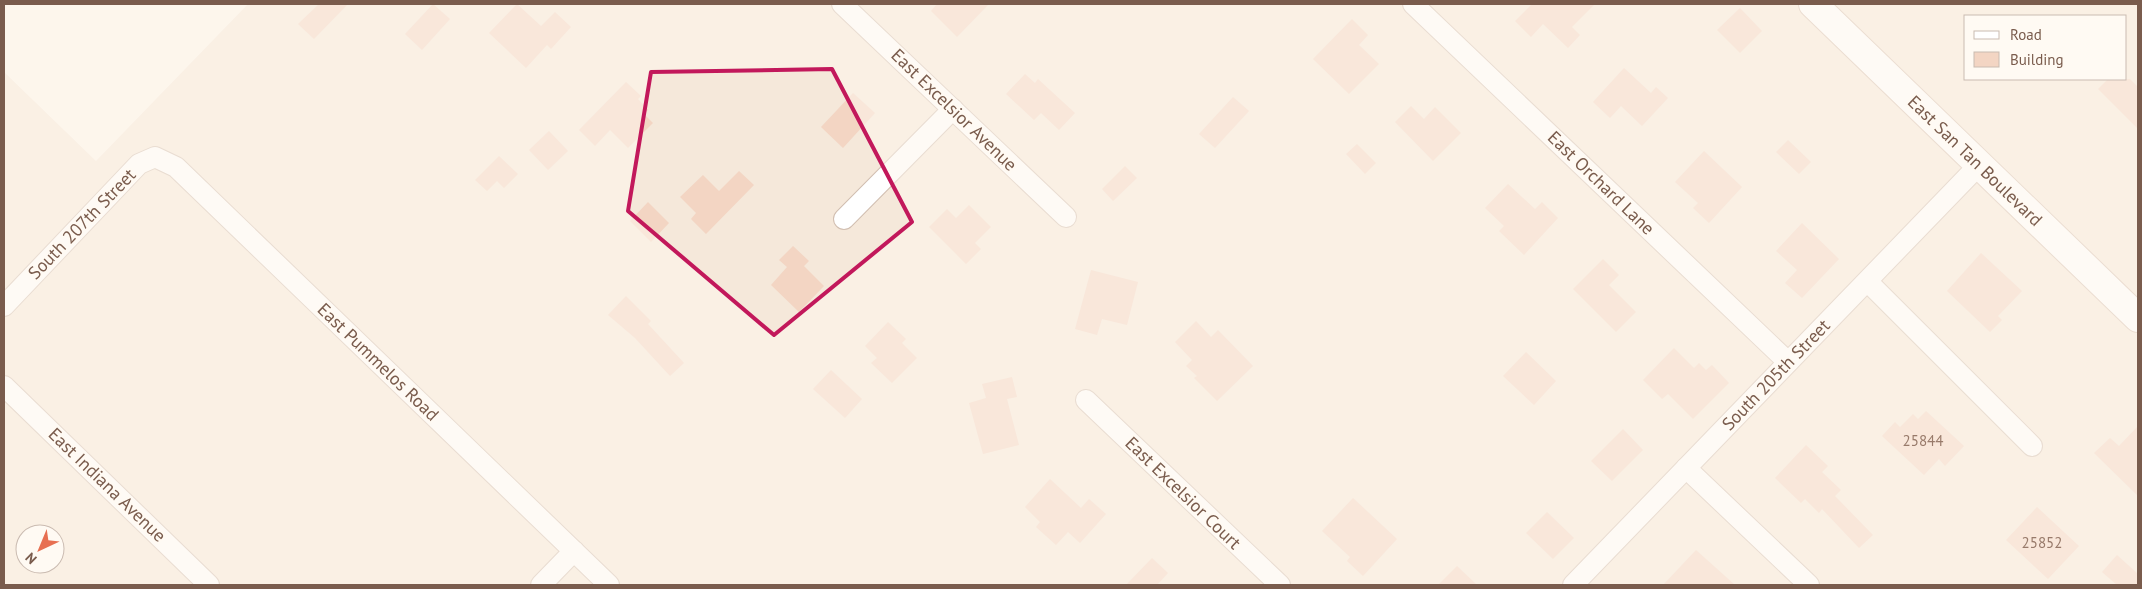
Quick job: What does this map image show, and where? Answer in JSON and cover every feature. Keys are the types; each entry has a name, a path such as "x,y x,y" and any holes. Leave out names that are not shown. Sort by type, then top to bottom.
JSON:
{"street":[{"name":"East Excelsior Avenue","path":"842,4 1066,217"},
{"name":"East Orchard Lane","path":"1413,4 1788,362"},
{"name":"East San Tan Boulevard","path":"1813,4 2138,318"},
{"path":"844,219 953,109"},
{"name":"East Pummelos Road","path":"139,164 155,157 176,167 609,585"},
{"name":"South 207th Street","path":"4,306 139,164"},
{"name":"South 205th Street","path":"1573,585 1788,362 1868,282 1978,165"},
{"path":"1868,282 2032,446"},
{"name":"East Indiana Avenue","path":"4,386 209,585"},
{"name":"East Excelsior Court","path":"1086,400 1280,585"},
{"path":"1686,468 1809,585"},
{"path":"541,585 574,552"}],"highlighted area":[{"path":"832,69 912,222 774,335 628,211 651,72"}],"shaded area":[{"path":"248,4 2138,4 2138,585 4,585 4,72 96,161"}],"building":[{"path":"319,4 348,4 314,39 298,24"},
{"path":"433,4 450,19 422,50 405,34"},
{"path":"517,4 541,26 555,12 571,27 551,49 547,45 526,68 489,33"},
{"path":"937,4 989,4 957,37 931,11"},
{"path":"1532,4 1595,4 1572,27 1580,35 1568,48 1543,24 1531,37 1515,21"},
{"path":"1740,8 1762,31 1740,53 1717,30"},
{"path":"1352,19 1368,35 1359,45 1379,64 1349,94 1313,59"},
{"path":"1624,68 1651,93 1656,87 1668,98 1642,126 1621,106 1610,118 1593,102"},
{"path":"1025,74 1035,83 1038,79 1075,113 1059,130 1041,113 1034,120 1006,94"},
{"path":"2127,79 2130,79 2138,87 2138,129 2098,89 2107,80"},
{"path":"626,82 641,96 638,99 648,110 644,114 653,123 628,148 610,130 595,146 579,130"},
{"path":"853,93 875,113 843,148 821,127"},
{"path":"1233,97 1249,111 1215,148 1199,134"},
{"path":"1411,106 1424,119 1435,107 1461,133 1433,161 1395,122"},
{"path":"549,131 568,151 548,170 529,150"},
{"path":"1788,140 1811,162 1799,174 1776,152"},
{"path":"1357,144 1376,163 1365,174 1346,154"},
{"path":"1704,151 1742,187 1709,223 1693,208 1698,203 1675,182"},
{"path":"499,156 518,174 504,188 497,181 487,191 475,180"},
{"path":"1125,166 1137,178 1113,201 1102,189"},
{"path":"739,171 754,185 706,234 691,219 696,213 680,197 703,175 719,191"},
{"path":"1508,184 1535,209 1542,202 1558,218 1524,255 1499,231 1504,226 1485,208"},
{"path":"648,202 669,223 651,242 630,221"},
{"path":"969,205 991,227 975,243 981,249 966,264 929,227 947,209 956,218"},
{"path":"1802,223 1839,259 1802,298 1785,283 1797,270 1776,251"},
{"path":"793,246 809,261 804,266 824,286 799,312 771,285 787,267 779,260"},
{"path":"1981,253 2022,291 1998,316 2002,320 1990,332 1947,291"},
{"path":"1603,259 1619,275 1609,285 1636,312 1616,332 1573,289"},
{"path":"1091,270 1138,282 1127,325 1102,319 1097,335 1075,329"},
{"path":"626,296 651,321 648,324 684,363 670,376 635,338 608,315"},
{"path":"1196,321 1211,337 1218,330 1253,366 1217,401 1194,378 1197,376 1186,366 1192,360 1175,342"},
{"path":"888,322 906,339 902,343 917,358 892,383 871,363 877,358 865,346"},
{"path":"1674,348 1694,368 1699,363 1706,370 1712,365 1729,383 1693,419 1668,394 1662,399 1643,380"},
{"path":"1526,352 1556,381 1534,405 1503,376"},
{"path":"831,370 862,399 845,418 813,389"},
{"path":"1012,377 1017,397 1007,399 1019,445 983,454 969,403 986,398 982,384"},
{"path":"1926,411 1964,446 1945,466 1939,459 1924,475 1882,436 1895,422 1900,427 1913,414 1918,419"},
{"path":"2138,426 2138,496 2094,453 2110,438 2119,446"},
{"path":"1623,429 1643,450 1612,481 1591,461"},
{"path":"1806,445 1828,466 1822,472 1841,490 1835,496 1873,535 1859,548 1822,509 1819,513 1805,499 1801,503 1775,478"},
{"path":"1050,479 1081,508 1089,499 1106,514 1080,543 1068,532 1056,545 1036,527 1040,522 1025,507"},
{"path":"1353,498 1397,539 1363,576 1347,561 1350,557 1322,531"},
{"path":"2037,507 2079,546 2048,579 2006,540"},
{"path":"1547,512 1574,538 1553,559 1526,533"},
{"path":"1696,550 1735,585 1663,585"},
{"path":"2117,555 2138,574 2138,585 2117,585 2102,572"},
{"path":"1152,558 1168,573 1157,585 1126,585"},
{"path":"1457,566 1477,585 1438,585"}]}
